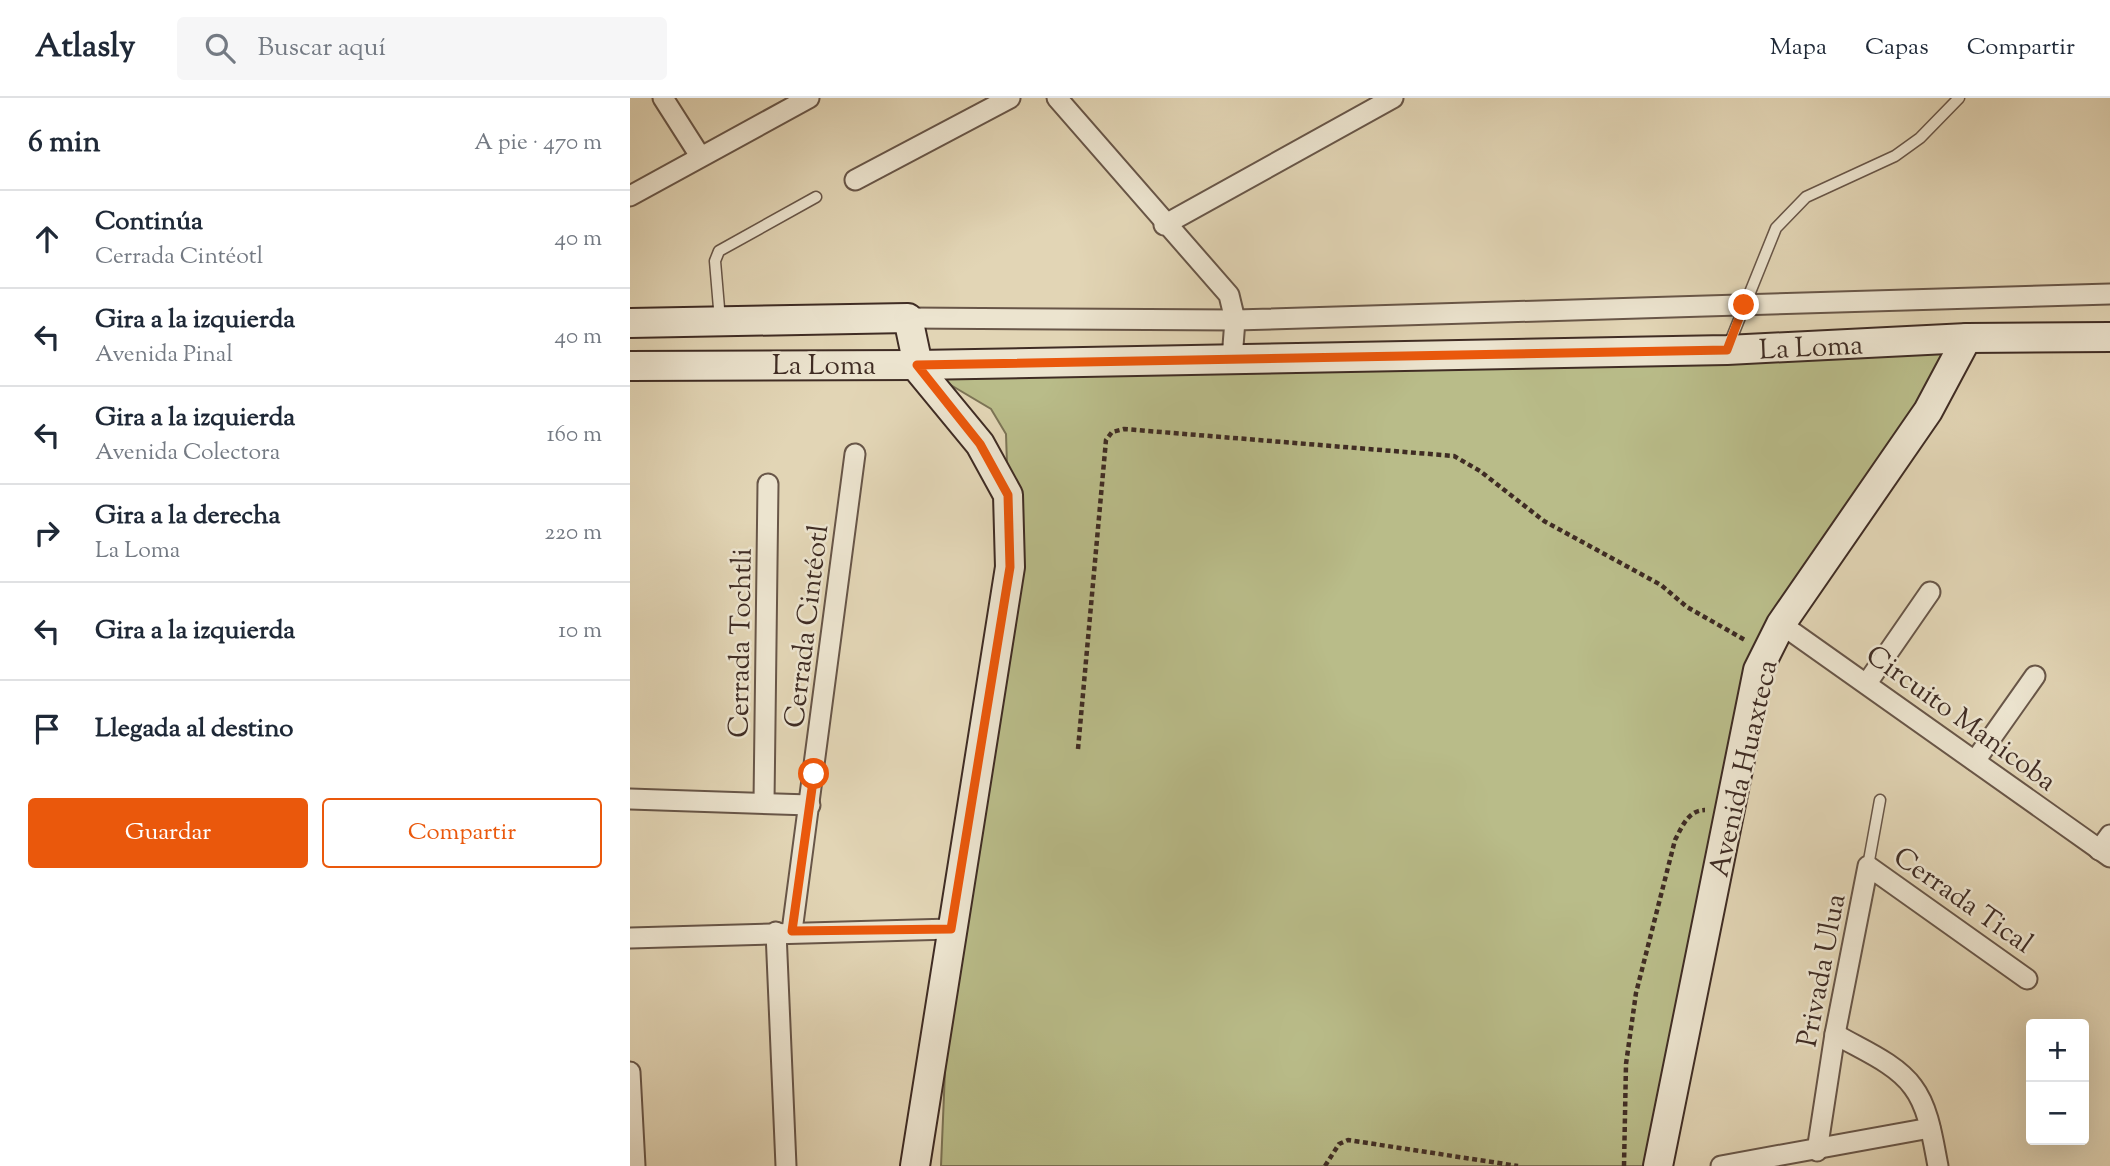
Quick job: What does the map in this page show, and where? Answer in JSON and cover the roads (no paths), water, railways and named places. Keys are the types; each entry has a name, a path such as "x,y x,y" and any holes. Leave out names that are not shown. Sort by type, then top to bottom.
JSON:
{"street":[{"path":"663,98 700,156"},
{"path":"630,196 809,98"},
{"path":"855,180 1010,98"},
{"path":"1058,98 1164,225 1229,295 1235,320 1231,359"},
{"path":"1164,225 1393,98"},
{"path":"630,323 908,318 1235,320 2110,294"},
{"path":"908,318 917,365 980,444 1008,495 1010,567 915,1166"},
{"name":"La Loma","path":"630,366 917,365 1727,350 1966,338 2110,337"},
{"name":"Avenida Huaxteca","path":"1658,1166 1758,670 1781,624 1928,411 1966,338"},
{"name":"Cerrada Cintéotl","path":"786,1166 784,931 810,805 855,454"},
{"name":"Cerrada Tochtli","path":"764,802 768,484"},
{"path":"1867,683 1930,592"},
{"name":"Circuito Manicoba","path":"1781,624 1975,761 2106,847"},
{"path":"1975,761 2035,676"},
{"path":"630,799 810,805"},
{"name":"Cerrada Tical","path":"1868,866 2027,979"},
{"name":"Privada Ulua","path":"1817,1151 1835,1034 1868,866"},
{"path":"630,938 784,931 951,929"},
{"path":"1835,1034 1891,1067 1914,1087 1930,1128 1938,1166"},
{"path":"630,1072 635,1166"},
{"path":"1721,1166 1817,1151 1930,1128"}],"lane":[{"path":"1727,350 1776,228 1807,197 1895,156 1920,138 1959,98"},
{"path":"720,321 715,261 719,251 816,197"},
{"name":"Privada Ulua","path":"1868,866 1880,800"}]}
